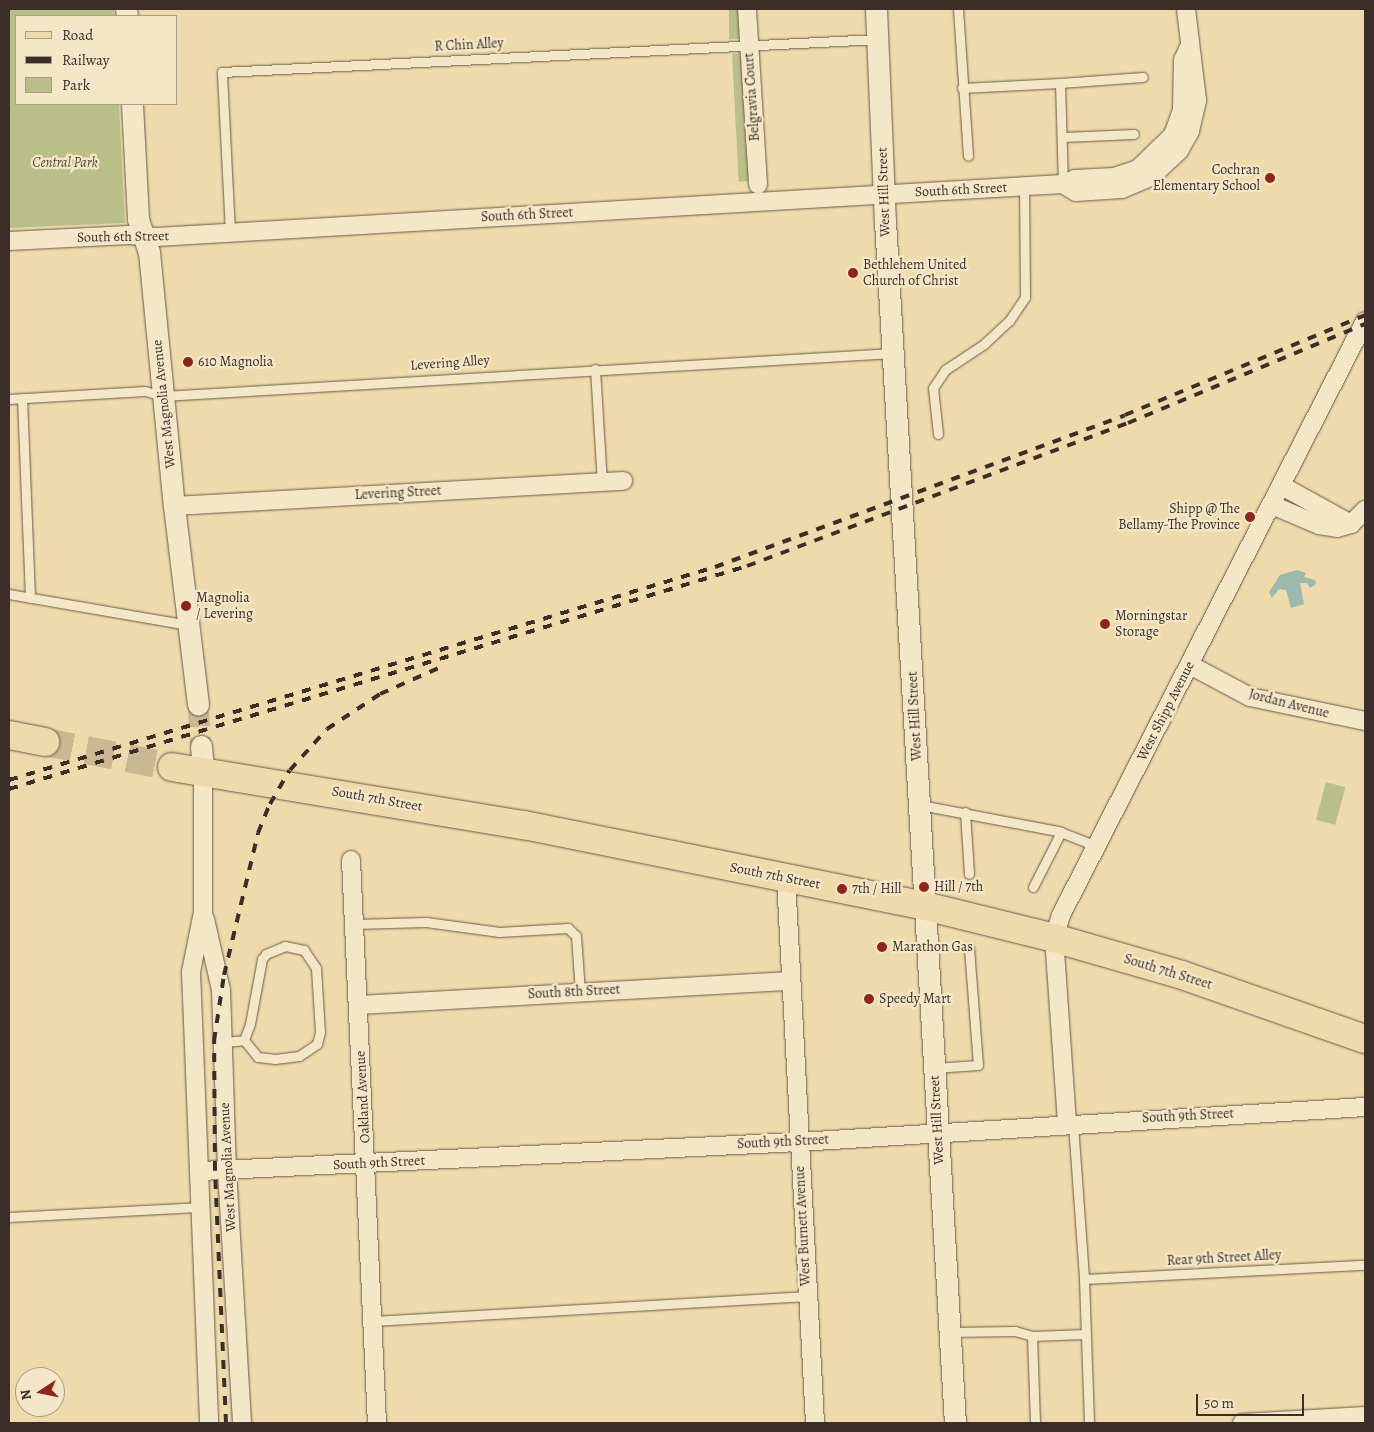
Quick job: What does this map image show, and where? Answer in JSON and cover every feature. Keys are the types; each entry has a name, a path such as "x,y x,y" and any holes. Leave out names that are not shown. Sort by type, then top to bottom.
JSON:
{"main road":[{"path":"9,736 45,742"},
{"name":"South 7th Street","path":"172,767 202,759 925,906 1054,938 1182,975 1365,1038"}],"street":[{"name":"Belgravia Court","path":"747,9 758,185"},
{"name":"West Hill Street","path":"876,9 937,1132 951,1332 955,1423"},
{"path":"1063,184 1076,192 1122,189 1144,181 1171,162 1185,142 1196,111 1197,84 1194,58 1189,47 1186,9"},
{"name":"West Magnolia Avenue","path":"132,105 138,219 149,252 162,396 198,705"},
{"name":"South 6th Street","path":"9,241 129,235 144,237 1063,184"},
{"name":"West Shipp Avenue","path":"1070,1123 1054,938 1061,915 1282,486 1365,320"},
{"name":"Levering Street","path":"174,506 623,481"},
{"path":"1282,486 1351,524"},
{"path":"1272,505 1319,525 1338,528 1351,524 1365,510"},
{"name":"Jordan Avenue","path":"1190,665 1250,697 1365,721"},
{"name":"West Magnolia Avenue","path":"202,759 204,912 221,990 227,1170 242,1423"},
{"name":"Oakland Avenue","path":"351,860 377,1423"},
{"name":"West Burnett Avenue","path":"786,878 815,1423"},
{"name":"West Magnolia Avenue","path":"204,912 191,972 201,1171 198,1207 209,1423"},
{"name":"South 8th Street","path":"359,1005 790,981"},
{"name":"South 9th Street","path":"201,1171 799,1142 1070,1123 1365,1107"},
{"path":"1242,1423 1365,1416"}],"lane":[{"path":"958,9 968,156"},
{"name":"R Chin Alley","path":"230,232 222,72 878,39"},
{"path":"962,88 1143,77"},
{"path":"1060,83 1063,184"},
{"path":"1063,137 1134,134"},
{"path":"938,434 933,388 945,370 984,344 1009,321 1025,297 1024,187"},
{"name":"Levering Alley","path":"9,399 145,390 162,396 596,369 894,353"},
{"path":"596,369 602,482"},
{"path":"22,398 30,598"},
{"path":"9,594 188,625"},
{"path":"919,805 965,812 1060,832 1096,846"},
{"path":"965,812 969,874"},
{"path":"1033,887 1060,832"},
{"path":"354,924 426,922 499,932 568,928 576,936 580,992"},
{"path":"285,946 304,950 316,968 320,1032 317,1044 299,1056 275,1060 258,1057 244,1040 250,1024 262,959 266,954 285,946"},
{"path":"934,1068 978,1065 969,948"},
{"path":"223,1042 244,1040"},
{"path":"1070,1123 1084,1279 1089,1423"},
{"path":"9,1218 198,1207"},
{"name":"Rear 9th Street Alley","path":"1084,1279 1365,1265"},
{"path":"372,1321 807,1296"},
{"path":"951,1332 1015,1331 1032,1336 1085,1334"},
{"path":"1032,1336 1035,1423"}],"green space":[{"name":"Central Park","path":"9,9 114,9 114,15 15,15 15,105 119,105 125,223 9,228"},
{"path":"729,9 745,9 745,39 729,39"},
{"path":"748,53 755,181 739,182 732,54"},
{"path":"1326,782 1345,787 1335,825 1316,820"}],"shaded area":[{"path":"1297,570 1306,573 1304,577 1315,580 1316,584 1310,588 1307,583 1300,583 1304,604 1291,608 1286,590 1279,589 1272,598 1269,592 1280,575"}],"tunnel":[{"path":"198,705 201,746"},
{"path":"45,742 172,767"}],"railway":[{"path":"9,780 715,567 1125,415 1365,315"},
{"path":"9,789 747,566 1128,423 1365,324"},
{"path":"226,1423 215,1170 214,1041 224,975 258,833 270,804 290,770 327,729 380,694 441,667"}],"place":[{"name":"Cochran Elementary School","path":"1270,178"},
{"name":"Bethlehem United Church of Christ","path":"853,273"},
{"name":"610 Magnolia","path":"188,362"},
{"name":"Shipp @ The Bellamy-The Province","path":"1250,517"},
{"name":"Magnolia / Levering","path":"186,606"},
{"name":"Morningstar Storage","path":"1105,624"},
{"name":"Hill / 7th","path":"924,887"},
{"name":"7th / Hill","path":"842,889"},
{"name":"Marathon Gas","path":"882,947"},
{"name":"Speedy Mart","path":"869,999"}]}
